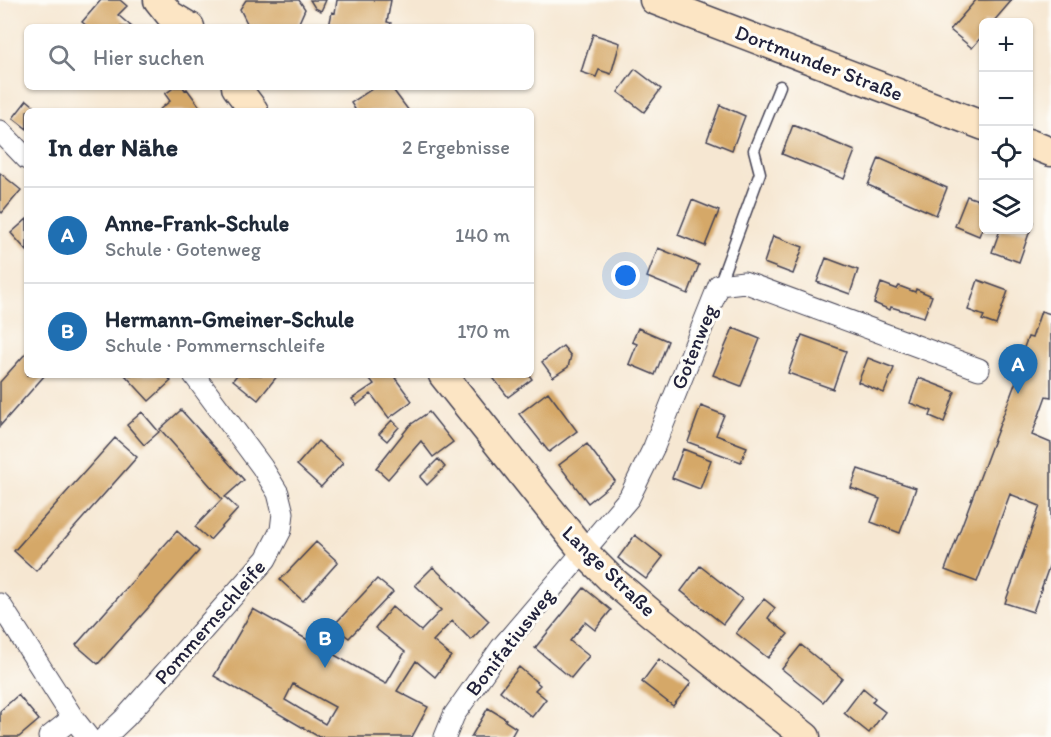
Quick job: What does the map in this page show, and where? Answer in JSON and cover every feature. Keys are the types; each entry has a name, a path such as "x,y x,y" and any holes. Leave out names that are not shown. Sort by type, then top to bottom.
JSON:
{"street":[{"path":"158,0 170,15 185,24"},
{"path":"181,0 189,24"},
{"name":"Dortmunder Straße","path":"654,0 979,124"},
{"path":"238,90 252,108"},
{"path":"0,131 24,156"},
{"path":"1033,145 1051,152"},
{"name":"Gotenweg","path":"584,552 629,498 654,447 719,285 744,282 979,369"},
{"name":"Pommernschleife","path":"105,737 125,718 266,559 281,530 283,513 278,493 262,467 196,378"},
{"name":"Lange Straße","path":"445,378 584,552 611,579 806,737"},
{"name":"Bonifatiusweg","path":"445,737 454,715 501,648 584,552"},
{"path":"0,604 73,718 88,737"},
{"path":"49,737 73,718"}],"lane":[{"path":"719,285 760,173 754,150 780,86"}],"building":[{"path":"101,0 120,0 127,6 118,15 128,24 84,24 82,22"},
{"path":"246,0 299,0 305,9 298,24 248,24 240,9"},
{"path":"310,0 326,0 321,11 315,8"},
{"path":"337,0 391,0 387,22 391,24 330,24 332,12 335,13"},
{"path":"976,0 1012,0 996,18 979,18 979,40 972,48 950,30"},
{"path":"593,34 620,43 611,74 599,70 596,77 581,72"},
{"path":"635,69 661,89 644,112 618,92"},
{"path":"171,90 188,90 201,108 161,108 170,101 165,94"},
{"path":"370,90 393,90 407,108 354,108 351,103"},
{"path":"27,100 36,108 24,108 24,127 13,118"},
{"path":"720,105 745,116 732,150 707,140"},
{"path":"793,125 855,151 844,179 782,154"},
{"path":"879,158 947,188 936,215 868,185"},
{"path":"0,173 21,190 2,213 0,211"},
{"path":"967,196 979,200 979,236 955,226"},
{"path":"692,200 719,211 705,246 678,235"},
{"path":"24,222 24,248 11,233"},
{"path":"999,234 1029,234 1019,262 992,252"},
{"path":"773,236 803,247 793,274 764,263"},
{"path":"658,248 699,265 688,294 647,277"},
{"path":"826,258 858,270 850,294 817,282"},
{"path":"978,280 1008,291 996,325 982,320 984,316 968,310"},
{"path":"881,283 897,289 899,286 915,292 916,289 932,296 924,317 891,307 890,310 874,303"},
{"path":"1041,311 1051,314 1051,397 1046,396 1032,435 1051,443 1051,561 1033,612 1005,603 1040,506 1010,494 977,582 945,570 1027,352 1023,350 1028,337 1032,338"},
{"path":"638,328 668,341 655,375 629,364 637,344 632,342"},
{"path":"733,328 760,339 741,386 713,375"},
{"path":"802,335 846,351 833,389 788,373"},
{"path":"563,346 571,356 568,367 553,377 542,362"},
{"path":"24,355 24,378 42,378 0,426 0,382"},
{"path":"868,358 894,368 884,393 858,382"},
{"path":"128,378 168,378 171,381 149,401"},
{"path":"235,378 276,378 258,400 233,380"},
{"path":"369,378 395,378 412,401 389,418 371,394 357,405 352,399 374,384"},
{"path":"493,378 531,378 532,379 508,397"},
{"path":"919,378 955,392 944,422 930,416 932,411 910,403"},
{"path":"548,392 577,431 549,452 519,414"},
{"path":"701,406 724,415 716,435 747,447 741,462 688,442"},
{"path":"181,410 244,480 225,497 238,509 210,540 195,527 222,499 160,429"},
{"path":"142,412 159,432 144,445 127,425"},
{"path":"429,412 453,442 433,457 421,441 388,479 376,468 410,425"},
{"path":"392,420 399,427 387,441 379,434"},
{"path":"115,438 137,457 36,571 14,551"},
{"path":"318,441 343,463 321,487 297,465"},
{"path":"587,444 615,481 588,503 559,465"},
{"path":"683,449 711,460 700,489 672,478"},
{"path":"438,459 445,467 427,485 420,477"},
{"path":"858,469 916,488 900,533 871,522 880,499 851,488"},
{"path":"177,531 199,551 98,664 76,645"},
{"path":"635,535 663,557 646,579 618,558"},
{"path":"316,542 338,562 303,601 280,580"},
{"path":"700,566 742,599 723,624 681,591"},
{"path":"433,567 489,621 471,640 452,621 433,641 451,656 435,677 416,661 397,691 428,707 412,737 319,737 214,676 253,609 386,684 405,652 375,628 392,607 421,631 441,610 415,585","holes":["293,684 335,707 325,724 285,700"]},
{"path":"377,579 393,592 349,638 333,626"},
{"path":"584,588 611,610 595,630 585,622 570,641 589,656 571,678 535,648"},
{"path":"764,599 775,608 768,618 788,634 768,658 736,633"},
{"path":"801,645 842,678 823,702 782,669"},
{"path":"659,659 691,683 673,706 642,682"},
{"path":"519,667 540,685 535,690 546,699 532,717 500,691"},
{"path":"863,688 875,698 872,702 885,712 869,733 844,713"},
{"path":"18,695 39,720 19,737 0,737 0,711"},
{"path":"488,708 516,728 511,737 471,737"}],"place":[{"name":"Anne-Frank-Schule","path":"1018,394"},
{"name":"Hermann-Gmeiner-Schule","path":"325,668"}]}
